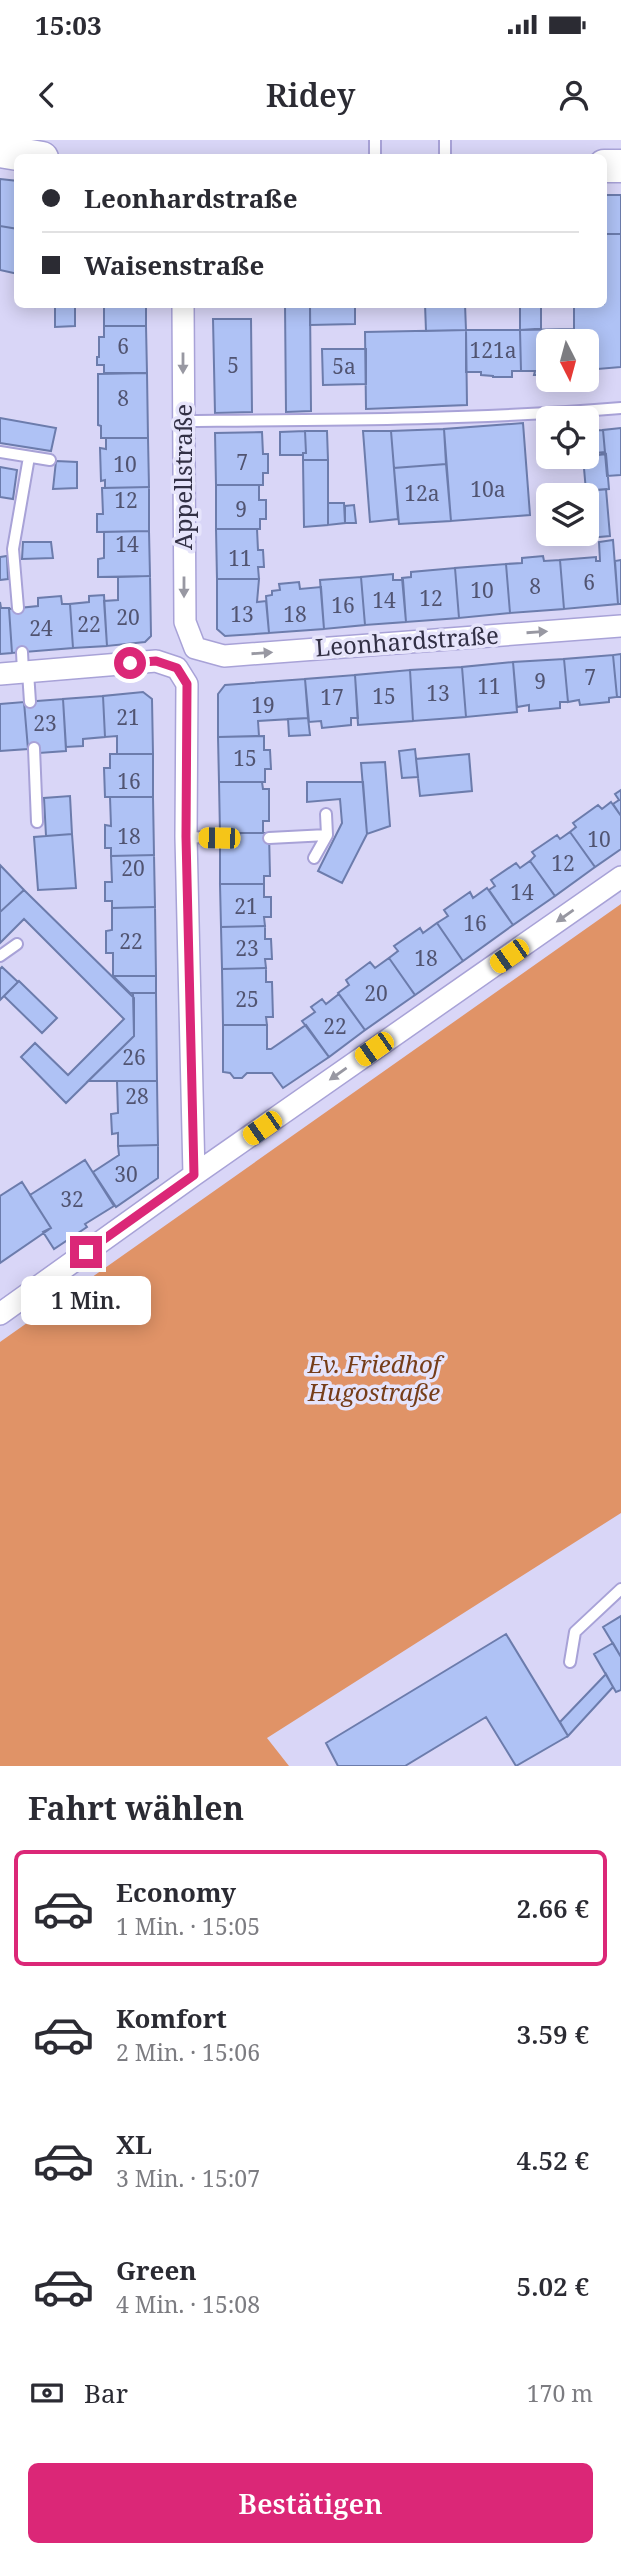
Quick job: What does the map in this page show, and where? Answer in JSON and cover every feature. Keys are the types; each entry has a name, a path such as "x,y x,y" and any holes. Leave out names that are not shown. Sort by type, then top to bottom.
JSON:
{"street":[{"path":"0,151 18,154"},
{"name":"Appellstraße","path":"183,308 185,622 195,648"},
{"name":"Leonhardstraße","path":"195,648 224,656 621,626"},
{"path":"0,674 24,665 156,661 177,668 187,684 186,837 194,1175"},
{"path":"0,1314 621,877"}],"lane":[{"path":"183,421 368,420 546,414 621,408"},
{"path":"0,452 50,460"},
{"path":"19,608 13,549 29,457"},
{"path":"24,665 30,702"},
{"path":"34,748 37,822"},
{"path":"314,858 327,835 326,814"},
{"path":"269,838 327,835"},
{"path":"186,837 219,838"},
{"path":"0,956 18,944"},
{"path":"570,1662 575,1632 621,1589"}],"green space":[{"name":"Ev. Friedhof Hugostraße","path":"621,904 621,1513 267,1738 289,1766 0,1766 0,1342"}],"building":[{"path":"0,179 14,181 14,228 0,226"},
{"path":"607,195 621,195 621,234 607,234"},
{"path":"0,226 14,228 14,273 0,270"},
{"path":"607,234 621,234 621,367 599,369 599,329 574,329 574,308 607,308"},
{"path":"55,308 75,308 75,326 55,327"},
{"path":"104,308 146,308 146,326 104,326"},
{"path":"285,308 310,308 311,411 286,412"},
{"path":"310,308 355,308 355,324 310,325"},
{"path":"425,308 465,308 466,330 426,331"},
{"path":"520,308 541,308 541,329 520,330"},
{"path":"213,319 251,319 252,412 215,413"},
{"path":"104,326 146,326 147,373 104,373 104,365 97,365 97,357 99,337 104,337"},
{"path":"466,330 520,330 521,371 512,371 512,377 466,372"},
{"path":"466,330 467,405 366,409 365,332"},
{"path":"520,330 536,330 536,375 535,371 521,371"},
{"path":"322,349 366,349 366,384 323,385"},
{"path":"147,373 148,438 101,438 101,426 98,425 98,374"},
{"path":"0,418 56,428 51,451 0,443"},
{"path":"523,423 530,515 451,521 444,429"},
{"path":"621,428 621,475 607,476 603,430"},
{"path":"444,429 446,464 394,468 391,431"},
{"path":"599,430 603,430 605,452 599,453"},
{"path":"305,431 306,453 280,455 280,432"},
{"path":"305,431 327,431 328,460 303,460 303,453 306,453"},
{"path":"363,431 391,431 398,519 370,522"},
{"path":"262,432 263,454 268,454 268,473 263,473 263,485 216,485 215,433"},
{"path":"106,438 148,438 149,487 105,488 105,480 101,481 100,448 106,449"},
{"path":"606,454 609,489 599,490 599,483 585,483 584,469 599,469 599,455"},
{"path":"303,460 328,460 328,525 304,527"},
{"path":"56,461 77,462 77,488 53,489"},
{"path":"446,464 451,521 399,524 394,468"},
{"path":"0,467 17,470 13,499 0,497"},
{"path":"216,485 259,485 259,500 266,500 266,519 260,519 260,529 216,529"},
{"path":"149,487 149,531 97,532 97,514 103,514 102,488"},
{"path":"606,489 610,536 599,537 599,490"},
{"path":"328,503 344,503 345,523 328,525"},
{"path":"354,505 356,523 345,523 345,506"},
{"path":"216,529 257,529 258,550 263,550 264,567 258,567 259,579 217,579"},
{"path":"149,531 150,576 98,577 98,559 104,558 104,532"},
{"path":"613,540 618,604 564,609 560,560 596,557 596,561 600,561 599,542"},
{"path":"23,542 51,542 53,558 22,559"},
{"path":"7,556 8,579 0,580 0,557"},
{"path":"543,556 544,561 560,560 564,609 510,613 506,564 522,563 522,558"},
{"path":"621,560 621,604 618,604 615,561"},
{"path":"506,564 510,613 459,618 455,568"},
{"path":"455,568 459,618 406,622 402,578 411,577 411,572"},
{"path":"393,574 393,580 403,580 406,622 365,625 361,577"},
{"path":"150,576 151,636 145,642 107,646 104,601 118,600 118,577"},
{"path":"361,577 365,625 324,629 320,580"},
{"path":"217,579 259,579 257,602 266,601 269,633 225,636 217,629"},
{"path":"299,582 300,589 321,587 324,629 269,633 266,596 272,595 272,591 280,590 279,584"},
{"path":"104,595 107,646 73,648 70,604 89,602 89,596"},
{"path":"61,596 62,604 70,604 73,648 12,653 9,609 38,606 38,598"},
{"path":"0,602 1,608 9,608 12,653 0,654"},
{"path":"621,654 621,697 617,697 613,655"},
{"path":"613,655 617,697 609,698 609,702 580,705 579,700 568,702 564,659"},
{"path":"564,659 568,702 560,702 560,708 529,711 529,705 517,707 513,662"},
{"path":"513,662 517,712 466,717 462,667"},
{"path":"462,667 466,717 413,721 410,670"},
{"path":"410,670 413,721 358,725 355,675"},
{"path":"355,675 358,718 351,718 351,725 322,728 321,721 309,722 305,679"},
{"path":"305,679 308,718 258,721 259,736 218,737 218,694 225,685"},
{"path":"143,692 152,699 153,754 117,754 117,736 105,737 103,696"},
{"path":"103,696 105,737 83,739 83,746 66,747 63,699"},
{"path":"63,699 66,751 39,753 38,748 28,749 24,702"},
{"path":"24,702 28,749 0,751 0,704"},
{"path":"308,718 310,735 289,736 288,719"},
{"path":"264,736 264,750 270,750 271,769 265,769 265,782 219,782 218,737"},
{"path":"415,749 418,777 402,778 399,751"},
{"path":"110,754 153,754 153,797 105,797 104,768 110,768"},
{"path":"469,754 472,791 420,796 416,759"},
{"path":"385,762 390,826 367,834 361,763"},
{"path":"219,782 262,782 263,789 269,789 269,821 263,821 263,833 220,833"},
{"path":"307,782 363,782 367,834 342,883 318,871 342,823 340,799 307,802"},
{"path":"621,790 621,816 613,804 619,800 615,794"},
{"path":"70,796 72,834 46,836 44,798"},
{"path":"110,797 153,797 154,855 111,856 111,848 105,848 105,825 111,826"},
{"path":"611,802 621,816 621,849 595,867 570,832 576,827 573,823 598,805 602,809"},
{"path":"570,832 595,867 555,896 530,861 535,856 532,852 557,835 560,839"},
{"path":"220,833 269,833 270,876 264,876 264,884 220,884"},
{"path":"72,834 76,888 38,890 34,837"},
{"path":"154,855 155,907 112,908 112,901 105,901 105,882 112,882 111,856"},
{"path":"530,861 555,896 513,925 489,890 495,886 491,880 516,863 520,868"},
{"path":"0,865 24,890 0,912"},
{"path":"220,884 264,884 264,897 271,897 271,917 264,917 265,926 221,927"},
{"path":"487,888 513,925 463,961 437,923 448,916 444,910 470,892 473,898"},
{"path":"24,890 134,998 134,1036 66,1103 21,1057 35,1043 68,1075 124,1019 24,919 0,943 0,912"},
{"path":"155,907 156,976 113,976 113,953 106,953 106,931 112,930 112,908"},
{"path":"437,923 463,961 415,995 389,958 398,951 394,946 420,928 423,933"},
{"path":"265,926 265,939 271,939 272,959 265,959 266,968 222,969 221,927"},
{"path":"389,958 415,995 365,1030 338,993 349,985 346,980 370,962 375,968"},
{"path":"2,967 18,982 0,1000 0,969"},
{"path":"266,968 266,982 272,982 273,1017 266,1017 267,1025 223,1025 222,969"},
{"path":"113,976 156,976 156,993 130,993"},
{"path":"19,981 57,1018 42,1033 4,996"},
{"path":"133,993 156,993 157,1081 88,1081 134,1036"},
{"path":"339,994 365,1030 329,1057 302,1021 315,1012 311,1007 322,999 326,1004"},
{"path":"223,1025 267,1025 267,1049 271,1049 306,1025 329,1057 283,1088 272,1073 247,1073 242,1078 234,1078 230,1073 223,1072"},
{"path":"117,1081 157,1081 158,1145 118,1146 118,1133 112,1134 111,1114 118,1113"},
{"path":"158,1145 158,1178 116,1207 93,1172 119,1155 118,1146"},
{"path":"85,1160 114,1206 85,1224 87,1227 54,1249 43,1232 51,1228 30,1195"},
{"path":"22,1182 51,1228 0,1263 0,1196"},
{"path":"621,1616 621,1657 603,1627"},
{"path":"506,1634 568,1736 516,1766 486,1717 405,1766 338,1766 326,1743"},
{"path":"613,1643 621,1657 621,1690 616,1692 594,1654"},
{"path":"606,1674 613,1687 568,1736 560,1722"}],"route":[{"path":"86,1252 194,1175 186,837 187,684 177,668 156,661 130,663"}]}
